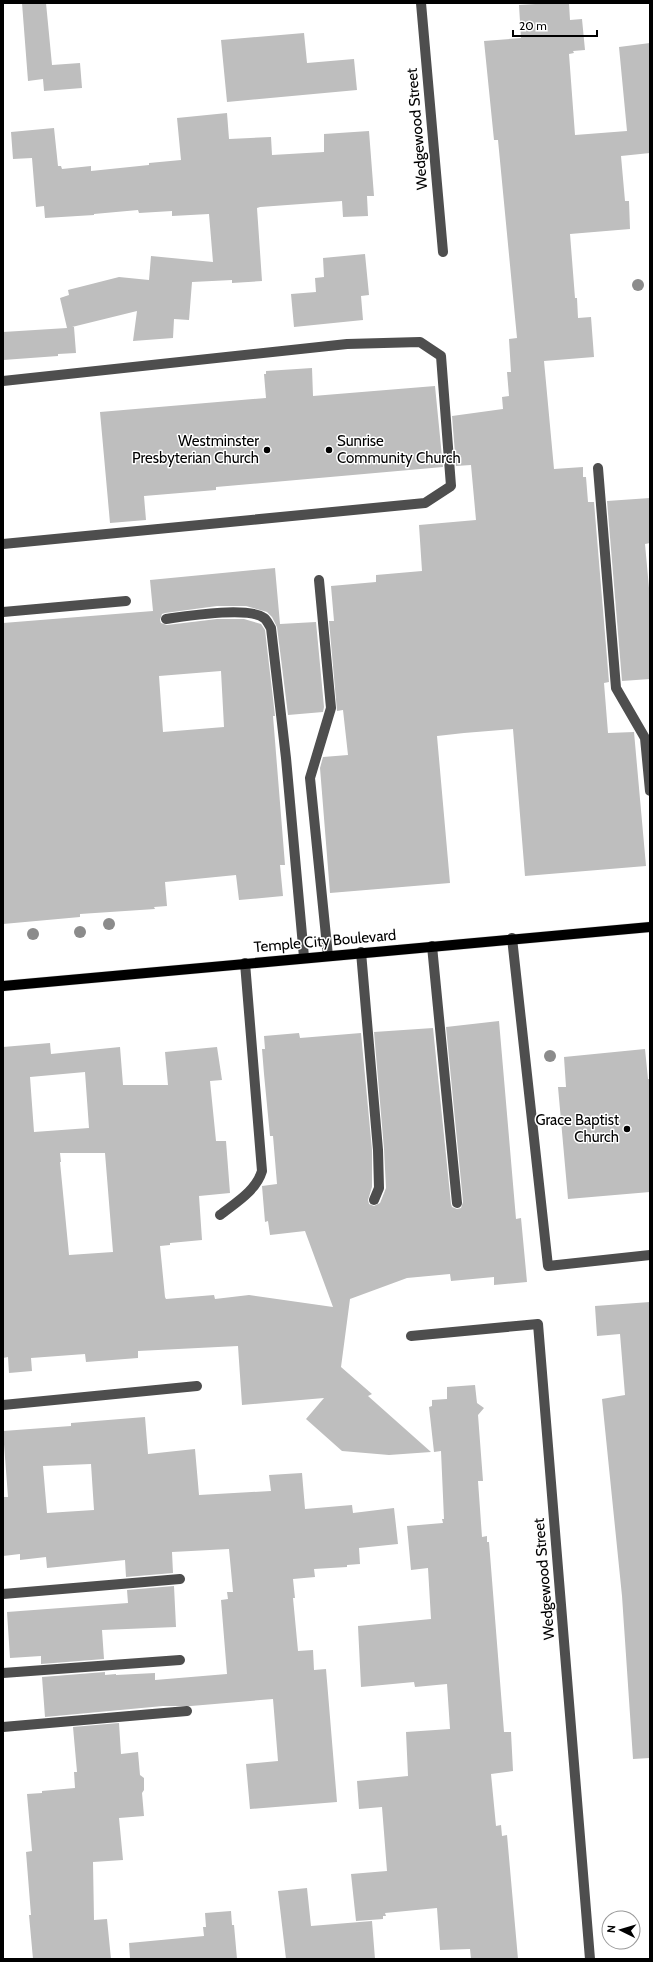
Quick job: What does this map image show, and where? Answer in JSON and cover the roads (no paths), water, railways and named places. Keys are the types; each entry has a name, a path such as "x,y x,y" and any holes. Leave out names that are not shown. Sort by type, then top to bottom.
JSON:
{"main road":[{"name":"Temple City Boulevard","path":"3,986 512,938 650,927"}],"street":[{"name":"Wedgewood Street","path":"421,3 443,252"},
{"path":"3,381 347,344 420,342 441,356 451,486 425,503 3,544"},
{"path":"598,468 616,688 645,738 650,791"},
{"path":"319,580 331,708 310,778 328,956"},
{"path":"3,612 126,601"},
{"path":"166,618 229,612 253,614 264,618 271,628 286,758 304,957"},
{"path":"512,938 548,1266 650,1255"},
{"path":"432,946 457,1203"},
{"path":"361,952 378,1150 379,1188 374,1200"},
{"path":"220,1216 254,1187 260,1180 262,1172 245,963"},
{"name":"Wedgewood Street","path":"410,1336 538,1324 590,1959"},
{"path":"3,1406 197,1386"},
{"path":"3,1594 180,1579"},
{"path":"3,1673 180,1660"},
{"path":"3,1727 186,1711"}],"place":[{"name":"Westminster Presbyterian Church","path":"267,450"},
{"name":"Sunrise Community Church","path":"329,450"},
{"name":"Grace Baptist Church","path":"627,1129"}]}
